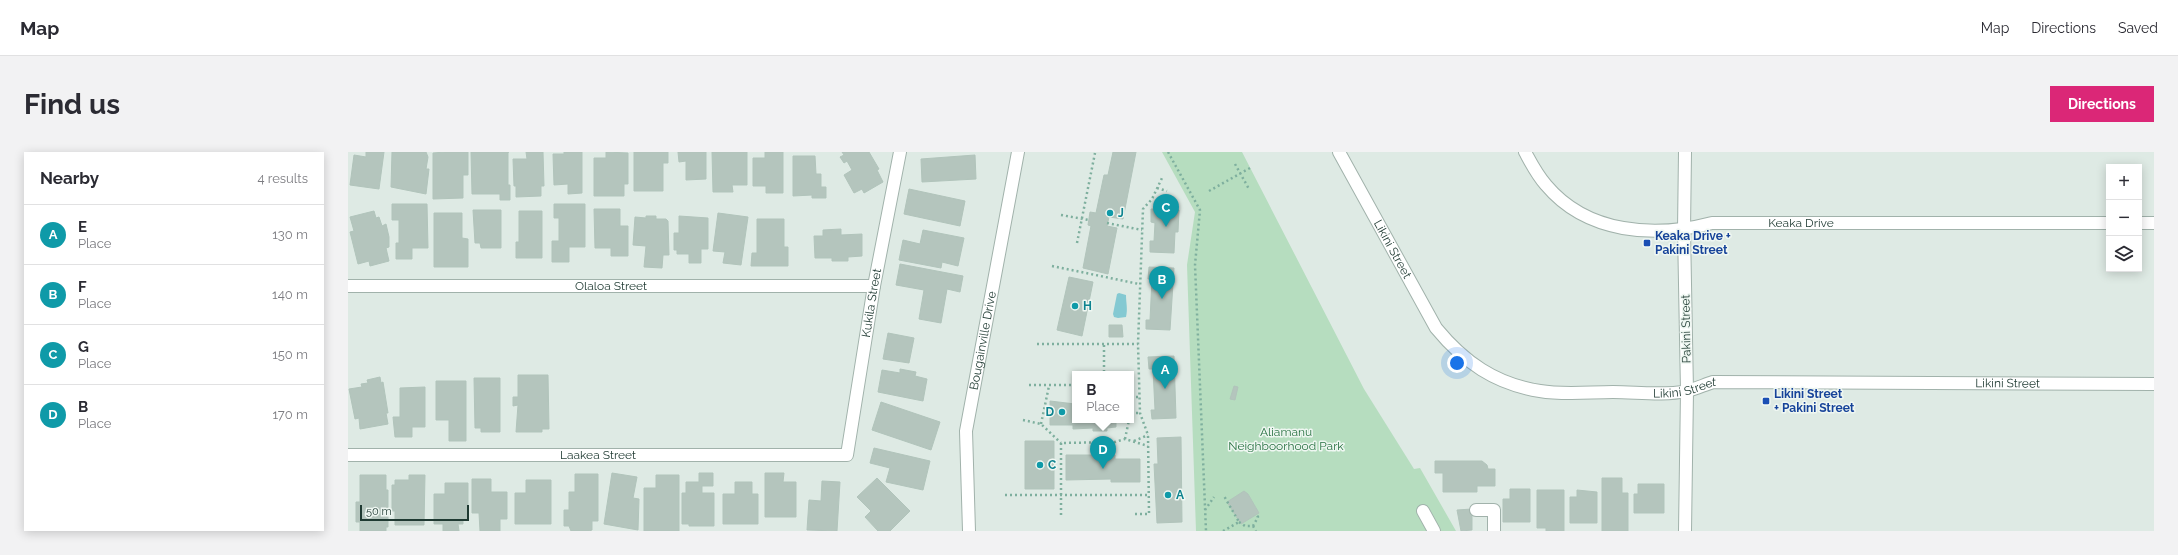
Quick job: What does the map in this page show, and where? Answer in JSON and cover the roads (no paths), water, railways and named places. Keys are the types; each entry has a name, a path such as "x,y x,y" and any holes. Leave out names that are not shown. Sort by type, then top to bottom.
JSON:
{"street":[{"name":"Kukila Street","path":"847,456 874,286 900,152"},
{"name":"Bougainville Drive","path":"969,531 966,431 1018,152"},
{"name":"Likini Street","path":"1339,152 1436,328 1452,347 1470,363 1495,377 1541,392 1666,393 1687,391 1713,382 2154,384"},
{"name":"Keaka Drive","path":"1525,152 1546,186 1567,204 1587,217 1607,225 1625,229 1684,230 1712,223 2106,223"},
{"name":"Pakini Street","path":"1685,152 1684,230 1687,391 1685,531"},
{"path":"2142,223 2154,223"},
{"name":"Olaloa Street","path":"348,286 874,286"},
{"name":"Laakea Street","path":"348,455 847,456"},
{"path":"1476,510 1494,510 1494,531"},
{"path":"1422,512 1434,531"}],"water":[{"path":"1119,293 1126,295 1127,311 1126,317 1118,318 1114,317 1113,314 1117,294"}],"place":[{"name":"J","path":"1110,213"},
{"name":"G","path":"1166,227"},
{"name":"Keaka Drive + Pakini Street","path":"1647,243"},
{"name":"F","path":"1162,299"},
{"name":"H","path":"1075,306"},
{"name":"E","path":"1165,389"},
{"name":"Likini Street + Pakini Street","path":"1766,401"},
{"name":"D","path":"1062,412"},
{"name":"C","path":"1040,465"},
{"name":"B","path":"1103,469"},
{"name":"A","path":"1168,495"}],"park label":[{"name":"Aliamanu Neighboorhood Park","path":"1286,439"}]}
